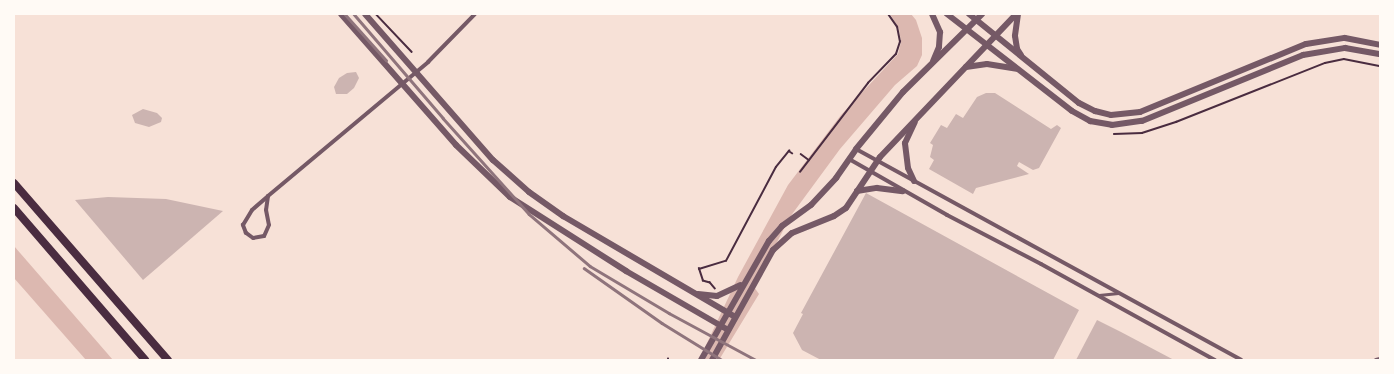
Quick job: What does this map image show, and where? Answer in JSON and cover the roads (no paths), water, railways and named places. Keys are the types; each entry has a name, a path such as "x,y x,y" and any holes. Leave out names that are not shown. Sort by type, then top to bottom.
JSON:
{"main road":[{"path":"14,183 168,360"},
{"path":"14,208 145,360"}],"street":[{"path":"341,14 401,85 471,161 510,197 626,271 728,330"},
{"path":"365,14 493,160 529,192 563,216 688,291 735,317"},
{"path":"268,196 266,210 269,226 264,236 253,238 243,229 244,220 268,196 416,72 475,14"},
{"path":"930,66 939,47 940,32 932,14"},
{"path":"947,14 1072,111 1090,121 1112,125 1127,125 1142,121 1303,55 1345,48 1380,54"},
{"path":"969,14 1079,103 1095,111 1125,115 1140,112 1306,44 1345,38 1380,45"},
{"path":"700,360 769,241 782,226 811,205 836,178 856,148 903,92 982,14"},
{"path":"712,360 773,250 792,233 834,216 846,208 878,160 917,117 966,67 995,34 1017,14"},
{"path":"1017,14 1015,36 1017,49 1024,60"},
{"path":"966,67 987,64 1018,70"},
{"path":"914,181 908,168 905,143 917,117"},
{"path":"856,148 1241,360"},
{"path":"849,159 903,191 1215,360"},
{"path":"857,191 877,188 903,191"},
{"path":"688,291 710,297 717,296 733,291 744,282"},
{"path":"1229,360 1232,355"}],"lane":[{"path":"1096,295 1119,293"}],"railway":[{"path":"345,14 386,60"},
{"path":"354,14 443,118 529,214 590,266 669,313 756,360"},
{"path":"584,268 662,323 722,360"}]}
